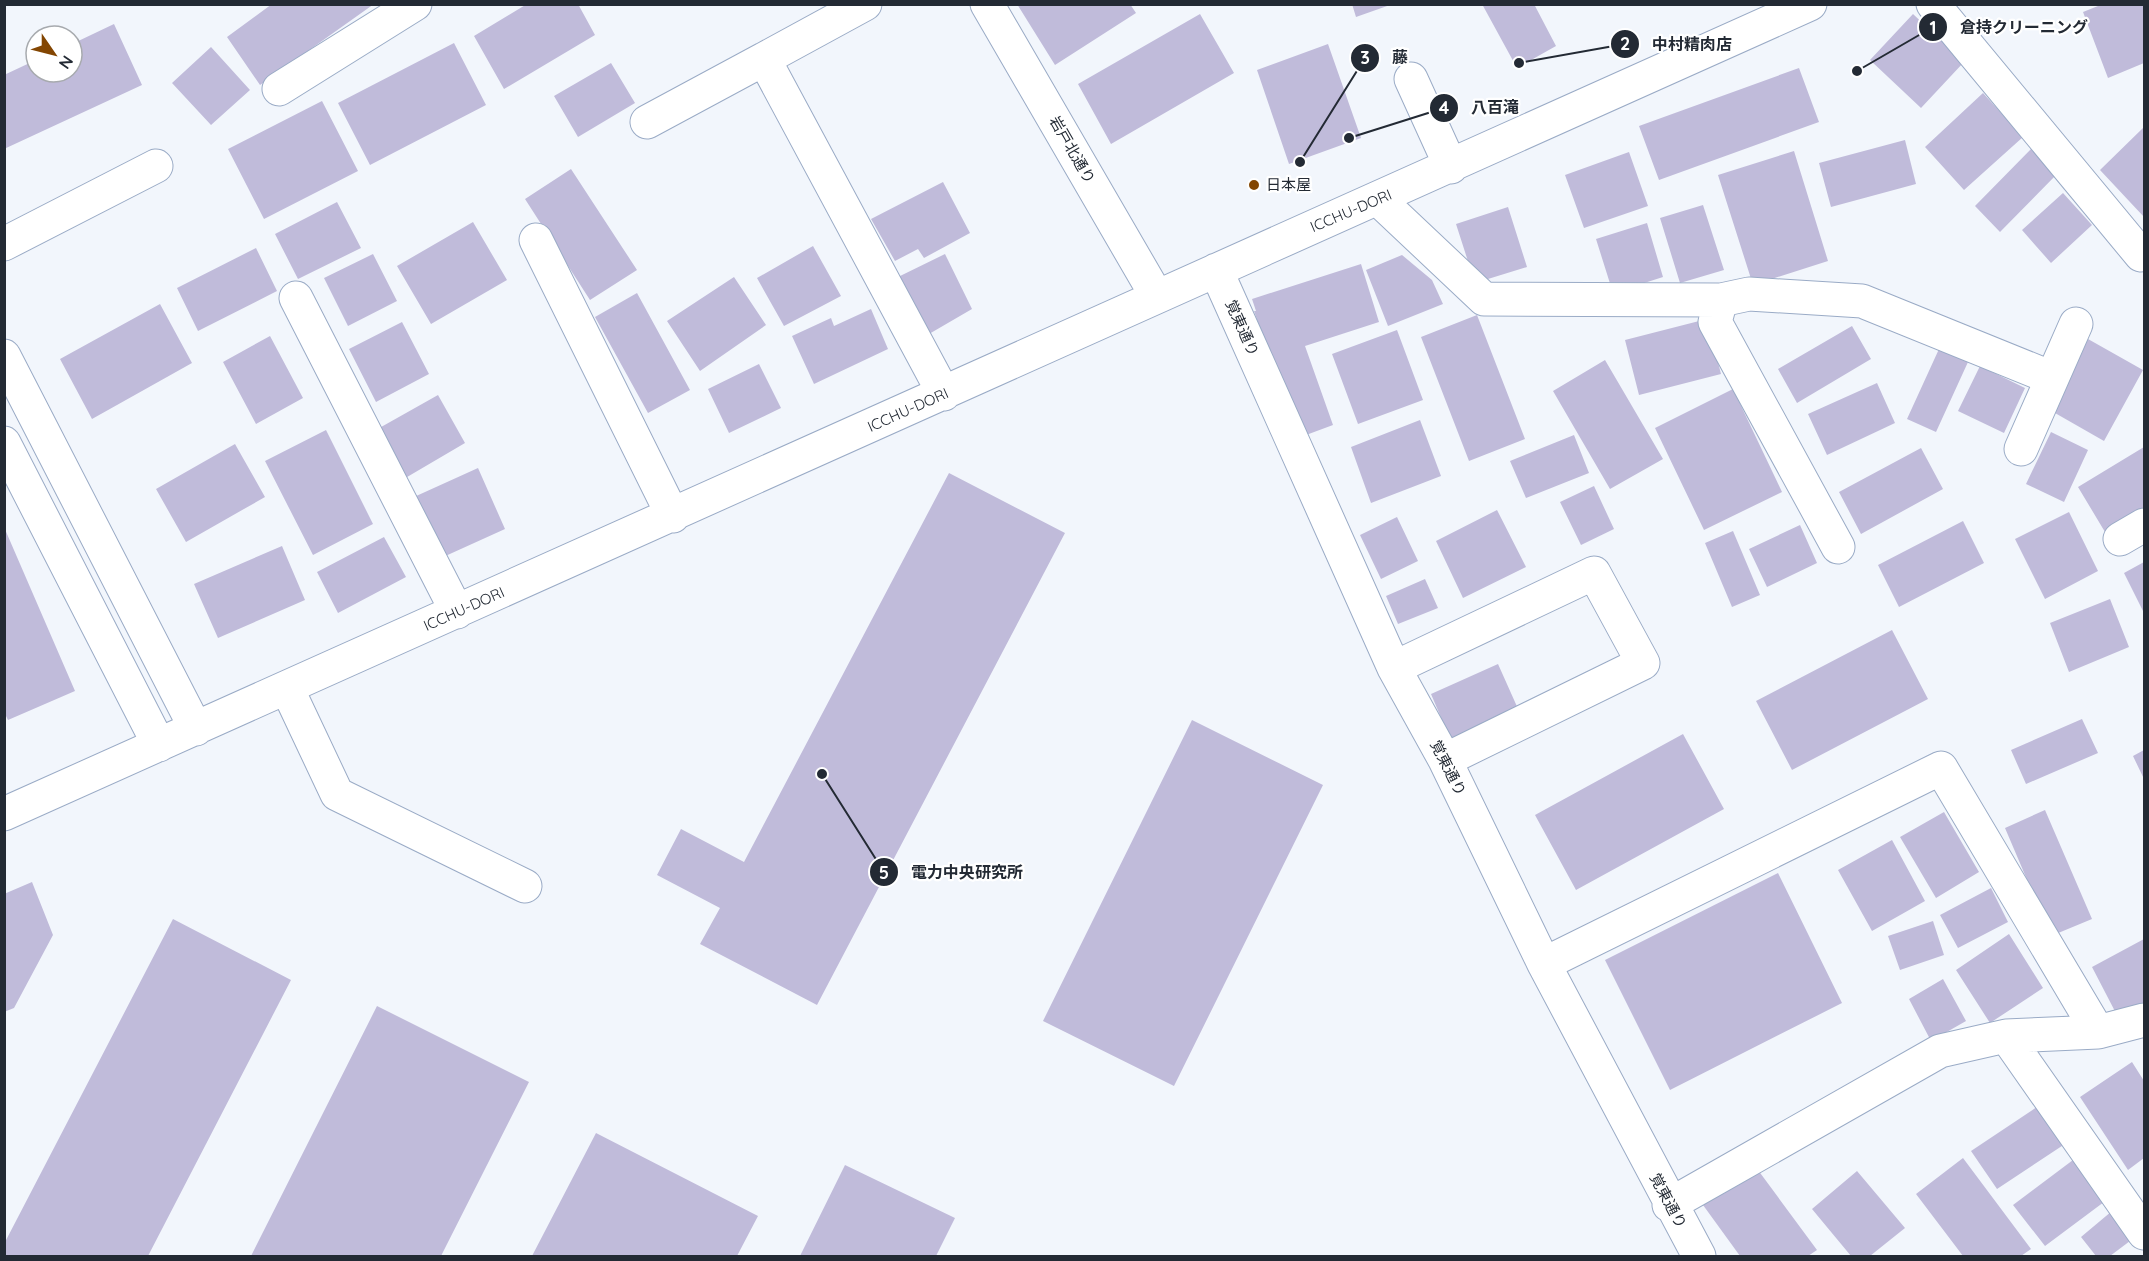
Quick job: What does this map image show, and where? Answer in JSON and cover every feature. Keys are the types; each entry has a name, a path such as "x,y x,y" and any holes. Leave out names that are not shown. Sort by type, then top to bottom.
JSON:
{"street":[{"path":"279,89 415,4"},
{"path":"647,122 865,4"},
{"name":"岩戸北通り","path":"987,4 1156,295"},
{"path":"1934,4 2141,255 2145,252"},
{"name":"ICCHU-DORI","path":"4,814 944,394 1156,295 1451,167 1796,7"},
{"path":"764,59 944,394"},
{"path":"1412,79 1451,167"},
{"path":"4,244 156,166"},
{"path":"1378,199 1484,299 1720,300 1749,294 1862,301 2052,378"},
{"path":"536,240 673,516"},
{"name":"覚東通り","path":"1215,270 1394,668 1445,760 1544,964 1698,1257"},
{"path":"296,298 457,612"},
{"path":"1720,300 1715,322 1838,547"},
{"path":"2021,449 2076,324"},
{"path":"4,356 196,729"},
{"path":"4,443 159,745"},
{"path":"1394,668 1594,573 1643,663 1445,760"},
{"path":"287,688 337,794 525,886"},
{"path":"1544,964 1941,768 2098,1032"},
{"path":"1669,1205 1940,1051 2006,1036 2098,1032 2145,1020"},
{"path":"2006,1036 2145,1233"}],"building":[{"path":"272,4 374,4 260,85 227,37"},
{"path":"527,4 578,4 595,35 504,89 474,36"},
{"path":"1017,4 1130,4 1136,13 1055,65"},
{"path":"1352,4 1389,4 1390,5 1356,17"},
{"path":"1482,4 1534,4 1556,46 1517,68"},
{"path":"2103,4 2144,4 2144,63 2108,78 2083,12"},
{"path":"1200,14 1234,73 1111,144 1078,84"},
{"path":"1913,14 1964,62 1921,108 1870,60"},
{"path":"114,24 142,85 4,149 4,75 24,66 24,84 84,84 84,38"},
{"path":"454,43 486,105 370,165 338,103"},
{"path":"1328,44 1361,138 1289,164 1257,70"},
{"path":"211,47 250,90 211,125 172,83"},
{"path":"611,63 635,103 578,137 554,96"},
{"path":"1799,68 1819,122 1659,180 1639,126"},
{"path":"1983,93 2023,137 1964,190 1925,147"},
{"path":"322,101 358,171 264,219 228,149"},
{"path":"2144,127 2144,217 2100,170"},
{"path":"1905,140 1916,184 1831,207 1819,163"},
{"path":"2032,148 2057,174 2000,232 1975,206"},
{"path":"1794,151 1828,261 1753,285 1718,175"},
{"path":"1629,152 1648,206 1584,228 1565,175"},
{"path":"571,169 637,270 590,300 525,199"},
{"path":"943,182 970,233 924,258 918,249 895,261 871,219"},
{"path":"2063,193 2092,225 2051,263 2022,230"},
{"path":"337,202 361,248 298,279 275,234"},
{"path":"1703,205 1724,270 1680,283 1660,218"},
{"path":"1508,207 1527,267 1475,283 1456,224"},
{"path":"473,222 507,280 431,324 397,266"},
{"path":"1647,223 1663,277 1613,293 1596,239"},
{"path":"813,246 841,296 784,326 757,278"},
{"path":"256,248 277,291 198,331 177,288"},
{"path":"373,254 397,301 348,326 324,278"},
{"path":"945,254 972,309 929,334 898,277"},
{"path":"1402,255 1432,280 1443,304 1388,326 1366,270"},
{"path":"1361,264 1379,322 1305,346 1333,425 1298,438 1254,311 1256,311 1252,299"},
{"path":"734,277 766,325 700,371 667,321"},
{"path":"637,293 690,390 648,413 595,317"},
{"path":"160,304 192,363 92,419 60,359"},
{"path":"871,309 888,349 814,384 792,336 831,318 834,326"},
{"path":"1477,315 1525,439 1469,461 1421,337"},
{"path":"1707,319 1721,374 1639,395 1625,340"},
{"path":"402,322 429,374 376,402 349,349"},
{"path":"1852,326 1871,359 1797,403 1778,369"},
{"path":"1397,330 1423,400 1358,424 1332,354"},
{"path":"270,336 303,398 256,424 223,362"},
{"path":"2088,339 2143,370 2104,441 2048,409"},
{"path":"1939,349 1968,362 1936,432 1907,419"},
{"path":"1605,360 1663,459 1610,489 1553,391"},
{"path":"759,364 781,408 729,433 708,389"},
{"path":"1980,366 2025,388 2004,433 1958,411"},
{"path":"1877,383 1895,423 1827,455 1808,414"},
{"path":"1733,389 1782,492 1704,530 1655,428"},
{"path":"438,395 465,443 402,480 374,431"},
{"path":"1420,420 1441,476 1371,503 1351,447"},
{"path":"326,430 373,524 313,555 265,461"},
{"path":"2051,432 2088,450 2064,502 2026,484"},
{"path":"1574,435 1589,473 1526,498 1510,461"},
{"path":"235,444 265,497 186,542 156,489"},
{"path":"2144,447 2144,507 2105,532 2078,487"},
{"path":"1921,448 1943,489 1861,534 1839,492"},
{"path":"478,468 505,529 441,558 414,497"},
{"path":"949,473 1065,533 817,1005 700,944 720,908 657,875 681,829 744,862"},
{"path":"1594,486 1614,529 1581,545 1560,502"},
{"path":"1497,510 1526,567 1463,598 1436,541"},
{"path":"2069,512 2098,571 2045,599 2015,539"},
{"path":"1397,517 1418,561 1381,579 1360,535"},
{"path":"1963,521 1984,563 1899,607 1878,565"},
{"path":"1800,525 1817,563 1767,587 1749,549"},
{"path":"4,527 75,691 8,720 4,712"},
{"path":"1733,531 1760,595 1732,607 1705,543"},
{"path":"384,537 406,577 338,613 317,572"},
{"path":"282,546 305,600 218,638 194,584"},
{"path":"2144,562 2144,613 2124,573"},
{"path":"1425,579 1438,608 1398,624 1386,596"},
{"path":"2110,599 2129,647 2069,672 2050,623"},
{"path":"1892,630 1928,699 1792,770 1756,701"},
{"path":"1498,664 1519,711 1451,741 1431,694"},
{"path":"2082,719 2098,753 2026,784 2011,750"},
{"path":"1192,720 1323,785 1174,1086 1043,1021"},
{"path":"1683,734 1724,809 1576,890 1535,815"},
{"path":"2144,750 2144,779 2133,756"},
{"path":"2045,810 2092,919 2051,936 2005,828"},
{"path":"1944,812 1979,872 1936,898 1900,837"},
{"path":"1892,840 1925,901 1872,931 1838,870"},
{"path":"1778,873 1842,1003 1670,1090 1605,960"},
{"path":"32,882 53,935 14,1008 4,1012 4,894"},
{"path":"1991,888 2008,922 1958,948 1940,915"},
{"path":"173,919 291,980 148,1256 4,1256 4,1244"},
{"path":"1933,921 1944,955 1900,970 1888,936"},
{"path":"2009,934 2043,988 1990,1023 1956,970"},
{"path":"2144,939 2144,1005 2119,1019 2092,967"},
{"path":"1943,979 1966,1021 1931,1041 1909,999"},
{"path":"377,1006 529,1082 441,1256 251,1256"},
{"path":"2132,1062 2144,1081 2144,1158 2128,1170 2080,1097"},
{"path":"2046,1101 2071,1140 1997,1189 1971,1151"},
{"path":"596,1133 758,1216 737,1256 532,1256"},
{"path":"1963,1158 2031,1249 2021,1256 1963,1256 1916,1194"},
{"path":"2073,1160 2104,1202 2045,1246 2013,1205"},
{"path":"845,1165 955,1218 936,1256 800,1256"},
{"path":"1755,1166 1817,1250 1808,1256 1740,1256 1703,1205"},
{"path":"1857,1171 1905,1228 1870,1256 1851,1256 1812,1209"},
{"path":"2112,1211 2134,1238 2110,1256 2096,1256 2081,1237"}],"place":[{"name":"中村精肉店","path":"1519,63"},
{"name":"倉持クリーニング","path":"1857,71"},
{"name":"八百滝","path":"1349,138"},
{"name":"藤","path":"1300,162"},
{"name":"日本屋","path":"1254,185"},
{"name":"電力中央研究所","path":"822,774"}]}
